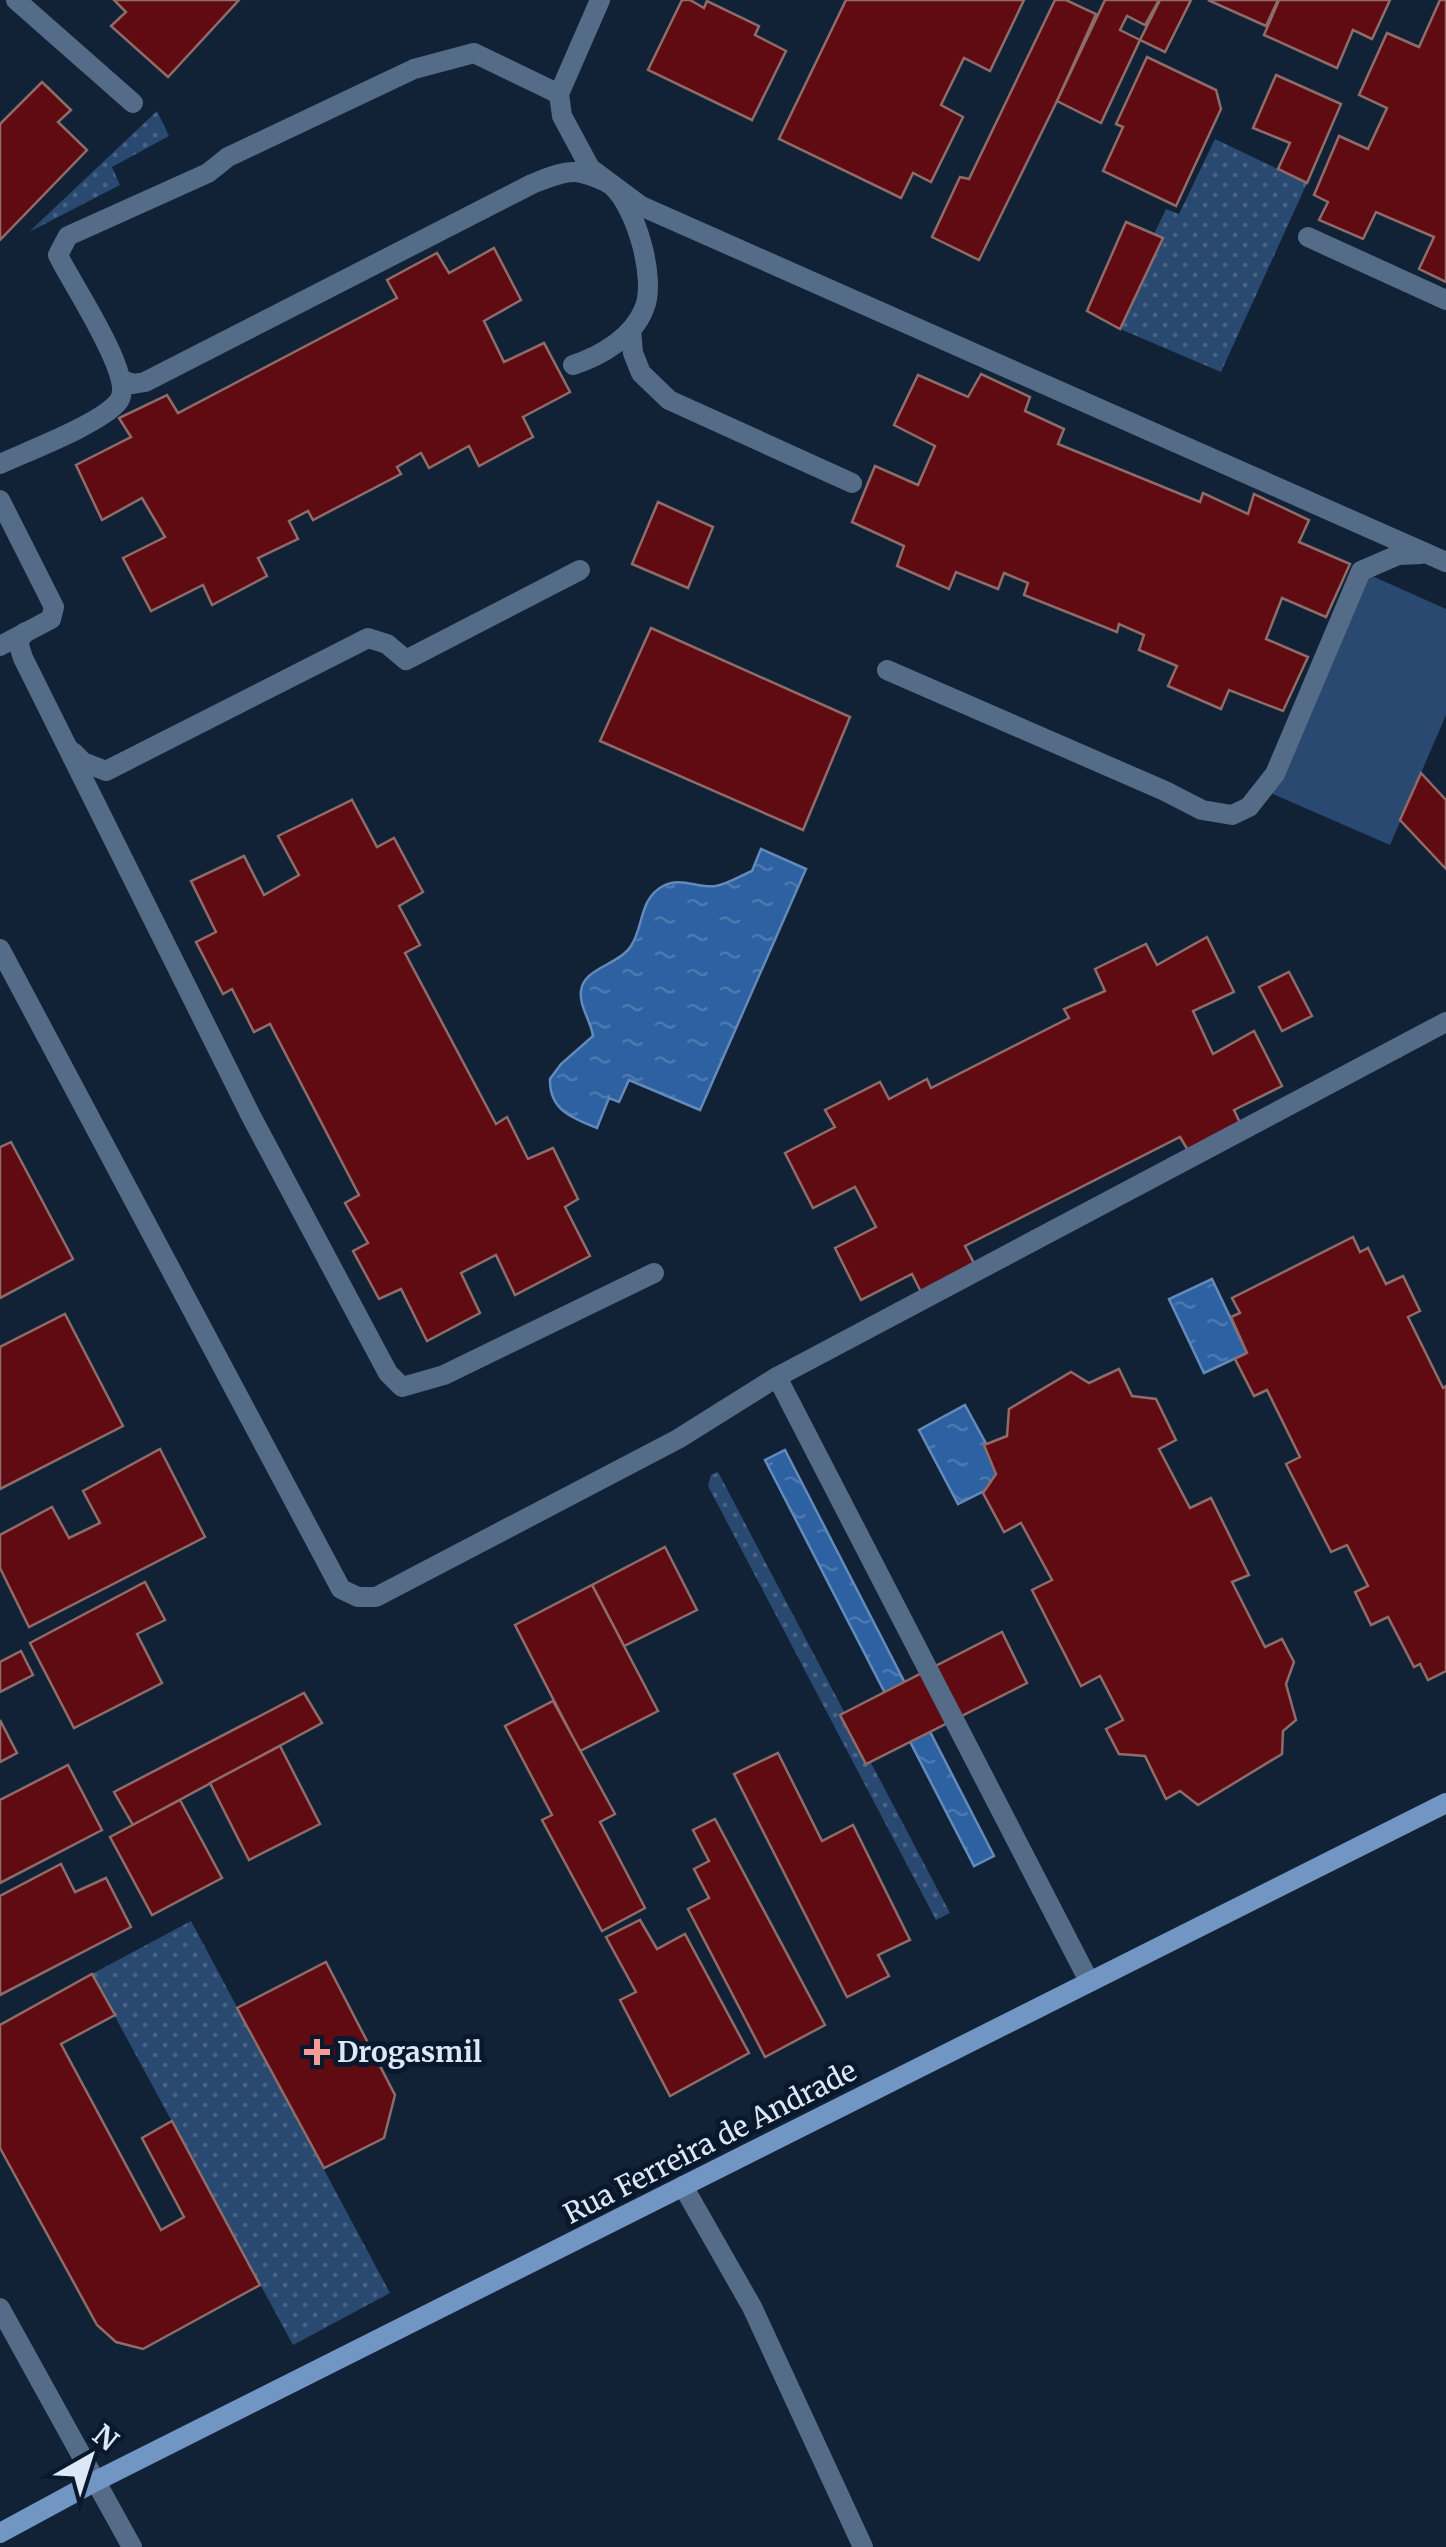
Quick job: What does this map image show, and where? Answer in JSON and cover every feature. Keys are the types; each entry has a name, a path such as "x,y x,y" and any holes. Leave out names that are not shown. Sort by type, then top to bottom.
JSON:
{"street":[{"path":"16,0 133,102"},
{"path":"600,0 558,94 562,116 590,168 641,206 1437,558"},
{"path":"0,464 101,414 117,403 124,392 122,380 58,255 68,236 208,173 228,157 414,70 474,53 558,94"},
{"path":"122,380 133,384 146,382 546,178 578,172 611,185 634,222 644,251 648,284 646,307 631,330 595,358 574,365"},
{"path":"1308,237 1446,300"},
{"path":"631,330 640,372 669,400 852,483"},
{"path":"0,500 54,606 50,619 0,646"},
{"path":"887,670 1202,810 1232,815 1249,808 1276,774 1361,571 1398,556 1437,558"},
{"path":"68,747 83,762 106,771 368,638 387,644 406,660 580,570"},
{"path":"25,632 18,642 24,658 250,1116 388,1373 402,1387 444,1375 654,1273"},
{"path":"0,949 341,1589 358,1597 376,1597 678,1440 777,1378 1446,1022"},
{"path":"777,1378 1089,1981"},
{"name":"Rua Ferreira de Andrade","path":"0,2533 96,2480 1446,1804"},
{"path":"683,2186 752,2307 864,2547"},
{"path":"0,2308 132,2547"}],"shaded area":[{"path":"157,111 169,136 112,167 120,185 29,232"},
{"path":"1215,139 1307,183 1221,372 1120,329 1162,238 1154,234 1166,209 1179,214"},
{"path":"1361,571 1446,609 1446,715 1390,845 1266,791"},
{"path":"718,1472 950,1913 936,1920 708,1486 711,1475"},
{"path":"191,1921 390,2293 293,2345 92,1974"}],"water":[{"path":"761,849 806,869 700,1110 629,1080 619,1102 609,1098 597,1128 564,1111 553,1098 550,1079 593,1036 583,1008 583,983 631,946 655,891 676,882 709,886 725,883 752,871"},
{"path":"1212,1279 1247,1353 1204,1373 1169,1299"},
{"path":"965,1405 1006,1480 958,1504 919,1430"},
{"path":"785,1450 994,1856 974,1866 765,1460"}],"building":[{"path":"114,0 239,0 168,77 111,26 126,12"},
{"path":"682,0 704,8 707,1 759,26 755,35 786,51 752,120 648,70"},
{"path":"846,0 1024,0 990,71 964,58 941,105 963,117 931,182 913,173 901,198 779,139"},
{"path":"1055,0 1066,0 1096,14 979,260 932,237 960,177 969,179"},
{"path":"1105,0 1159,0 1145,25 1127,16 1120,30 1140,40 1101,123 1057,101"},
{"path":"1160,0 1191,0 1165,52 1140,40"},
{"path":"1208,0 1278,0 1266,26"},
{"path":"1279,0 1390,0 1372,39 1353,30 1337,68 1264,35"},
{"path":"1440,0 1446,0 1446,282 1419,269 1434,237 1376,212 1363,239 1319,220 1328,202 1314,195 1339,136 1368,149 1387,108 1359,95 1387,33 1419,47"},
{"path":"1147,57 1216,90 1221,109 1176,206 1103,171 1123,127 1116,124"},
{"path":"1276,75 1341,104 1307,183 1278,169 1290,143 1253,128"},
{"path":"42,82 71,110 58,122 87,150 0,240 0,124"},
{"path":"1126,222 1163,238 1120,329 1087,311"},
{"path":"494,248 521,300 484,321 504,362 544,343 570,392 523,417 533,437 479,466 469,446 429,468 421,453 397,467 401,474 313,520 308,511 289,521 298,539 258,558 267,576 212,605 203,585 151,611 123,558 165,537 142,498 102,520 76,465 131,437 119,418 167,395 178,413 397,298 387,280 437,253 449,273"},
{"path":"981,374 1030,397 1025,411 1064,429 1058,444 1200,502 1203,493 1248,514 1254,494 1309,520 1299,542 1350,564 1326,617 1282,598 1266,639 1308,657 1283,711 1229,690 1221,709 1168,686 1177,666 1139,650 1144,635 1119,624 1117,632 1024,595 1028,583 1004,573 998,589 956,572 949,589 897,566 904,546 852,522 875,466 918,485 935,446 894,425 918,375 968,397"},
{"path":"658,502 713,527 688,588 632,564"},
{"path":"651,628 850,717 803,830 600,741"},
{"path":"1421,773 1446,800 1446,869 1400,820"},
{"path":"352,800 377,847 394,838 423,892 399,906 420,945 405,953 496,1124 507,1117 528,1159 553,1148 578,1199 565,1207 590,1256 515,1295 496,1255 461,1273 480,1313 427,1341 401,1289 379,1299 353,1251 368,1243 345,1203 359,1195 270,1024 254,1032 232,989 223,994 196,942 216,932 191,881 244,856 264,895 299,875 278,836"},
{"path":"1207,937 1234,992 1193,1011 1213,1054 1254,1031 1282,1086 1234,1110 1243,1129 1192,1157 1180,1137 965,1246 977,1269 924,1298 912,1274 861,1300 835,1248 876,1227 855,1187 813,1208 785,1153 835,1127 825,1110 880,1082 889,1099 927,1079 931,1088 1069,1018 1064,1009 1105,991 1095,969 1146,944 1157,965"},
{"path":"1289,972 1312,1016 1282,1031 1259,987"},
{"path":"11,1142 73,1259 0,1298 0,1147"},
{"path":"1353,1237 1360,1252 1368,1248 1386,1284 1403,1276 1420,1311 1408,1317 1443,1388 1446,1386 1446,1671 1428,1680 1420,1664 1414,1667 1388,1617 1371,1625 1355,1592 1368,1586 1347,1545 1331,1552 1286,1464 1300,1457 1267,1390 1254,1396 1235,1359 1247,1353 1231,1317 1240,1313 1232,1298"},
{"path":"65,1314 123,1426 0,1489 0,1347"},
{"path":"1119,1369 1132,1396 1156,1399 1176,1440 1159,1449 1190,1508 1211,1498 1249,1575 1232,1582 1265,1647 1282,1639 1294,1662 1286,1684 1296,1720 1283,1731 1282,1754 1198,1805 1180,1791 1166,1799 1145,1756 1119,1754 1106,1729 1123,1720 1100,1676 1081,1686 1032,1590 1052,1580 1021,1523 1004,1532 983,1493 996,1474 984,1445 1007,1436 1009,1409 1071,1372 1089,1383"},
{"path":"160,1449 205,1537 29,1627 0,1568 0,1535 52,1507 69,1538 100,1523 83,1491"},
{"path":"665,1547 697,1610 624,1646 592,1585"},
{"path":"145,1582 165,1620 137,1634 162,1683 74,1728 30,1643"},
{"path":"592,1585 658,1711 580,1751 515,1625"},
{"path":"1002,1632 1027,1683 866,1764 840,1715"},
{"path":"21,1651 33,1675 0,1692 0,1662"},
{"path":"304,1693 322,1723 133,1825 114,1792"},
{"path":"553,1701 615,1814 600,1822 645,1908 602,1931 542,1820 552,1815 505,1726"},
{"path":"0,1720 17,1753 0,1762"},
{"path":"280,1746 320,1824 249,1860 210,1783"},
{"path":"778,1753 822,1841 853,1825 910,1940 878,1955 889,1976 847,1997 734,1774"},
{"path":"68,1765 102,1830 0,1883 0,1800"},
{"path":"180,1800 222,1878 152,1915 110,1837"},
{"path":"715,1819 825,2025 765,2057 688,1909 709,1898 694,1869 709,1861 693,1830"},
{"path":"61,1864 75,1892 106,1878 131,1927 0,1995 0,1896"},
{"path":"640,1920 657,1949 685,1934 749,2053 670,2096 620,2000 636,1992 606,1937"},
{"name":"Drogasmil","path":"326,1962 395,2095 384,2138 324,2168 237,2008"},
{"path":"92,1974 115,2015 61,2044 161,2230 184,2217 142,2138 172,2121 260,2285 143,2349 116,2342 97,2325 0,2148 0,2025"}],"place":[{"name":"Drogasmil","path":"317,2052"}]}
